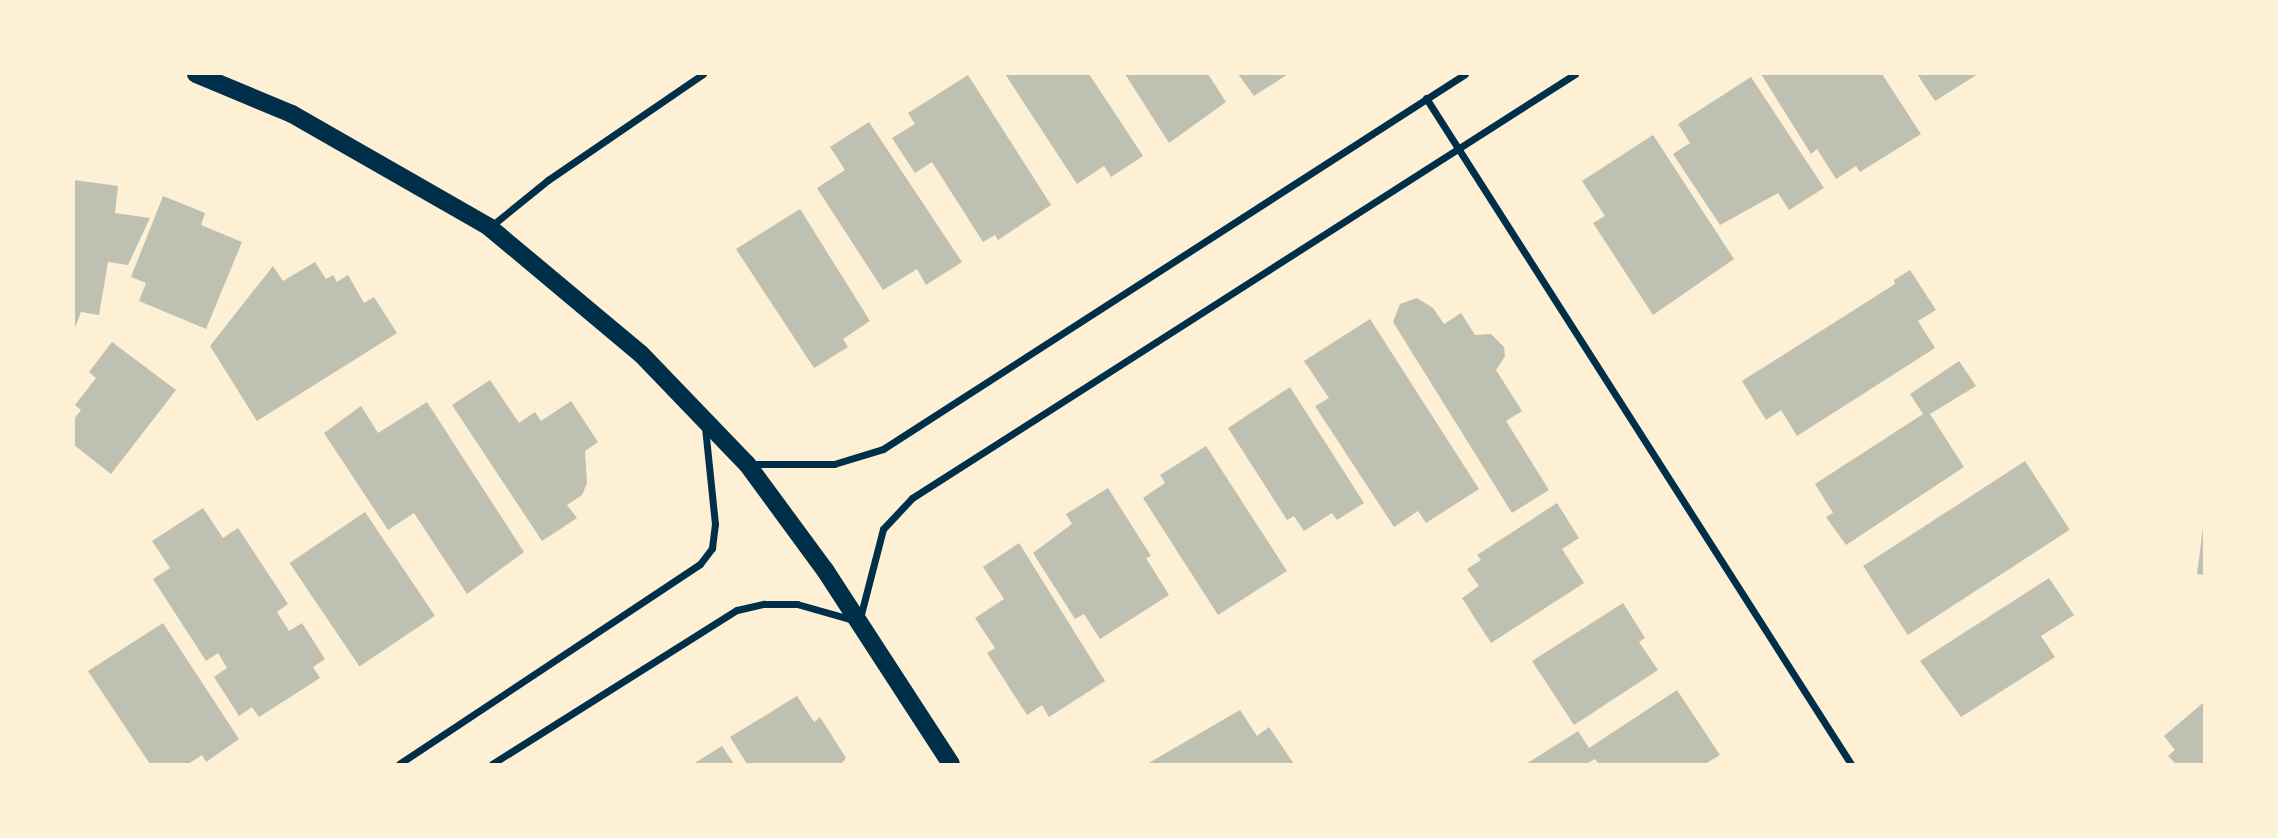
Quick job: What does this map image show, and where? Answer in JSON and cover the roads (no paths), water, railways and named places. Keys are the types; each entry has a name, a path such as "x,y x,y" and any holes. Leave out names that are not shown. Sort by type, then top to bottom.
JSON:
{"main road":[{"path":"196,74 292,114 489,228 570,291 704,417 747,464 859,622 950,765"}],"street":[{"path":"489,228 548,180 703,74"},
{"path":"747,464 834,464 883,449 1465,74"},
{"path":"492,765 737,610 764,604 797,604 859,622 879,537 889,520 912,498 1575,74"},
{"path":"1426,98 1851,765"},
{"path":"399,765 700,564 712,548 715,524 704,417"}]}
